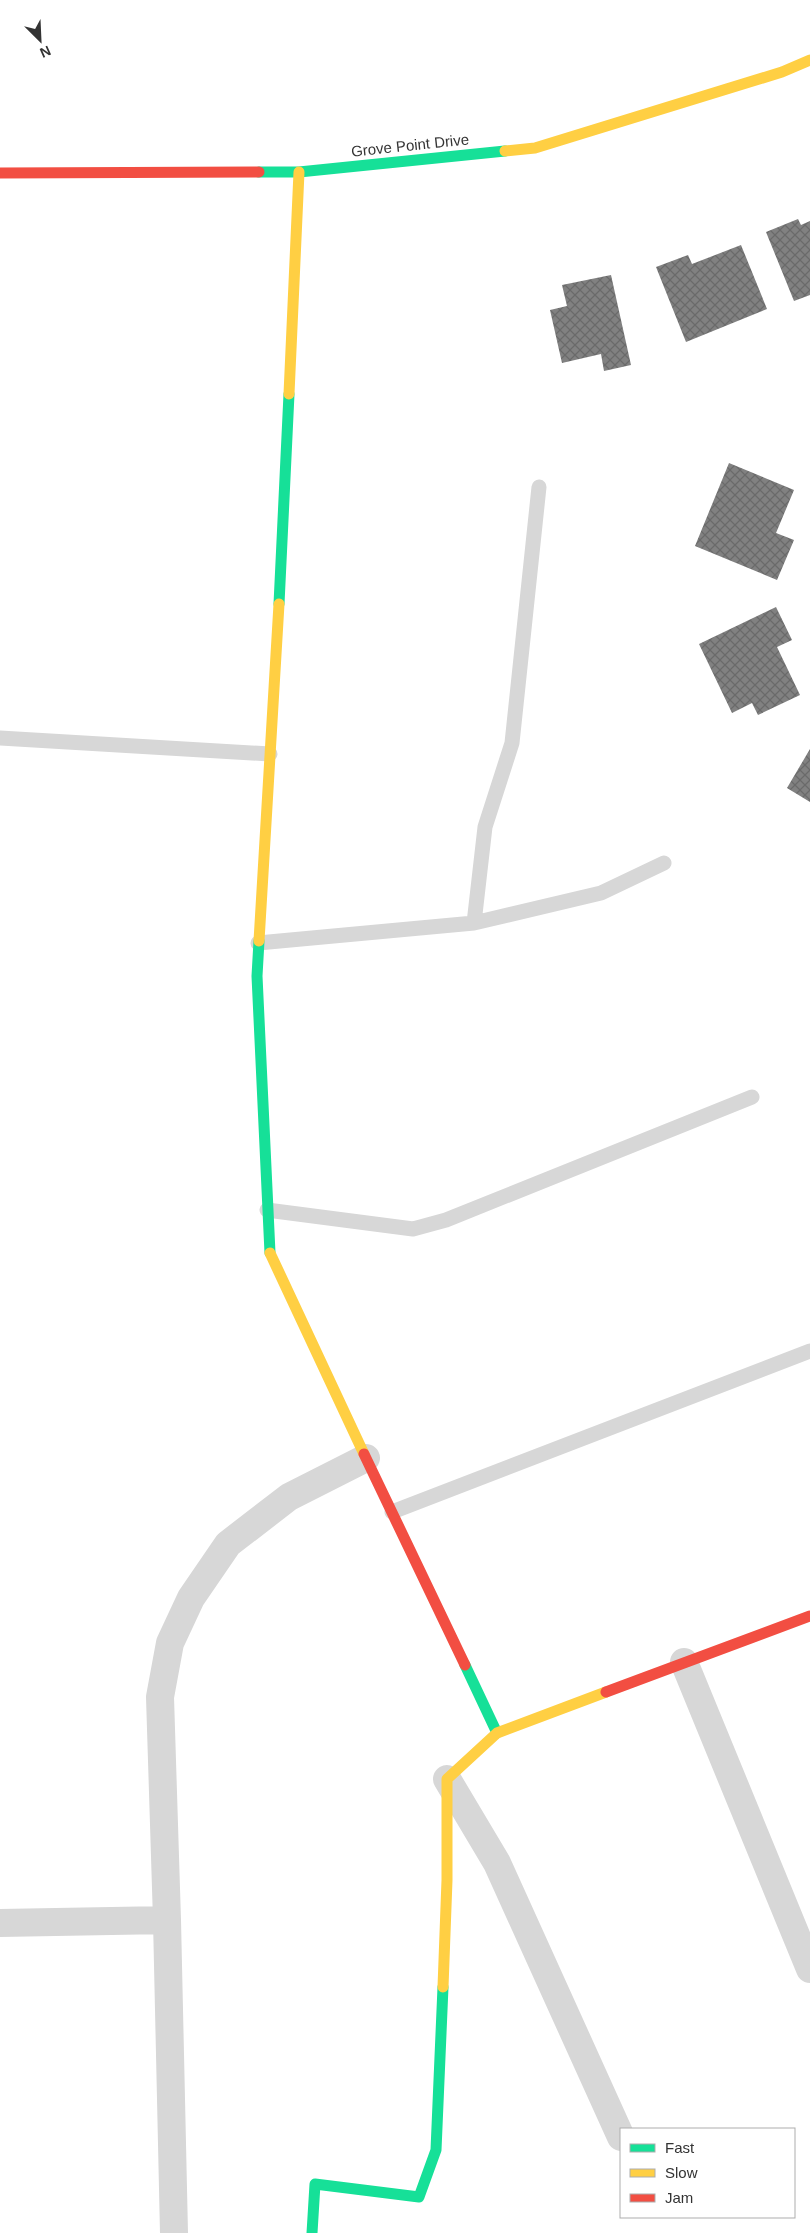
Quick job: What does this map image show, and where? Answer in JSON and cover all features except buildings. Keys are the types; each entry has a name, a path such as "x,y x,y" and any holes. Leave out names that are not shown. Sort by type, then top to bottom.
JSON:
{"street":[{"name":"Grove Point Drive","path":"0,173 299,172 535,148 782,72 810,60"},
{"path":"299,172 279,622 257,976 270,1255 497,1733"},
{"path":"174,2233 160,1698 170,1643 190,1598 228,1544 289,1496 366,1458"},
{"path":"312,2233 315,2184 419,2197 436,2150 447,1880 447,1779 497,1733 810,1616"},
{"path":"684,1662 810,1969"},
{"path":"447,1779 497,1863 620,2135"},
{"path":"0,1923 167,1920"}],"lane":[{"path":"474,923 485,827 512,743 539,487"},
{"path":"0,738 270,754"},
{"path":"258,944 474,923 602,892 664,862"},
{"path":"267,1210 413,1229 446,1220 752,1097"},
{"path":"392,1512 810,1350"}],"traffic: fast":[{"path":"259,172 299,172 505,151"},
{"path":"279,604 289,394"},
{"path":"259,941 257,976 270,1253"},
{"path":"465,1665 497,1733"},
{"path":"312,2233 315,2184 419,2197 436,2150 443,1987"}],"traffic: slow":[{"path":"505,151 535,148 782,72 810,60"},
{"path":"289,394 299,172"},
{"path":"259,941 279,604"},
{"path":"270,1253 364,1454"},
{"path":"443,1987 447,1880 447,1779 497,1733 606,1692"}],"traffic: jam":[{"path":"0,173 259,172"},
{"path":"364,1454 465,1665"},
{"path":"606,1692 810,1616"}]}
